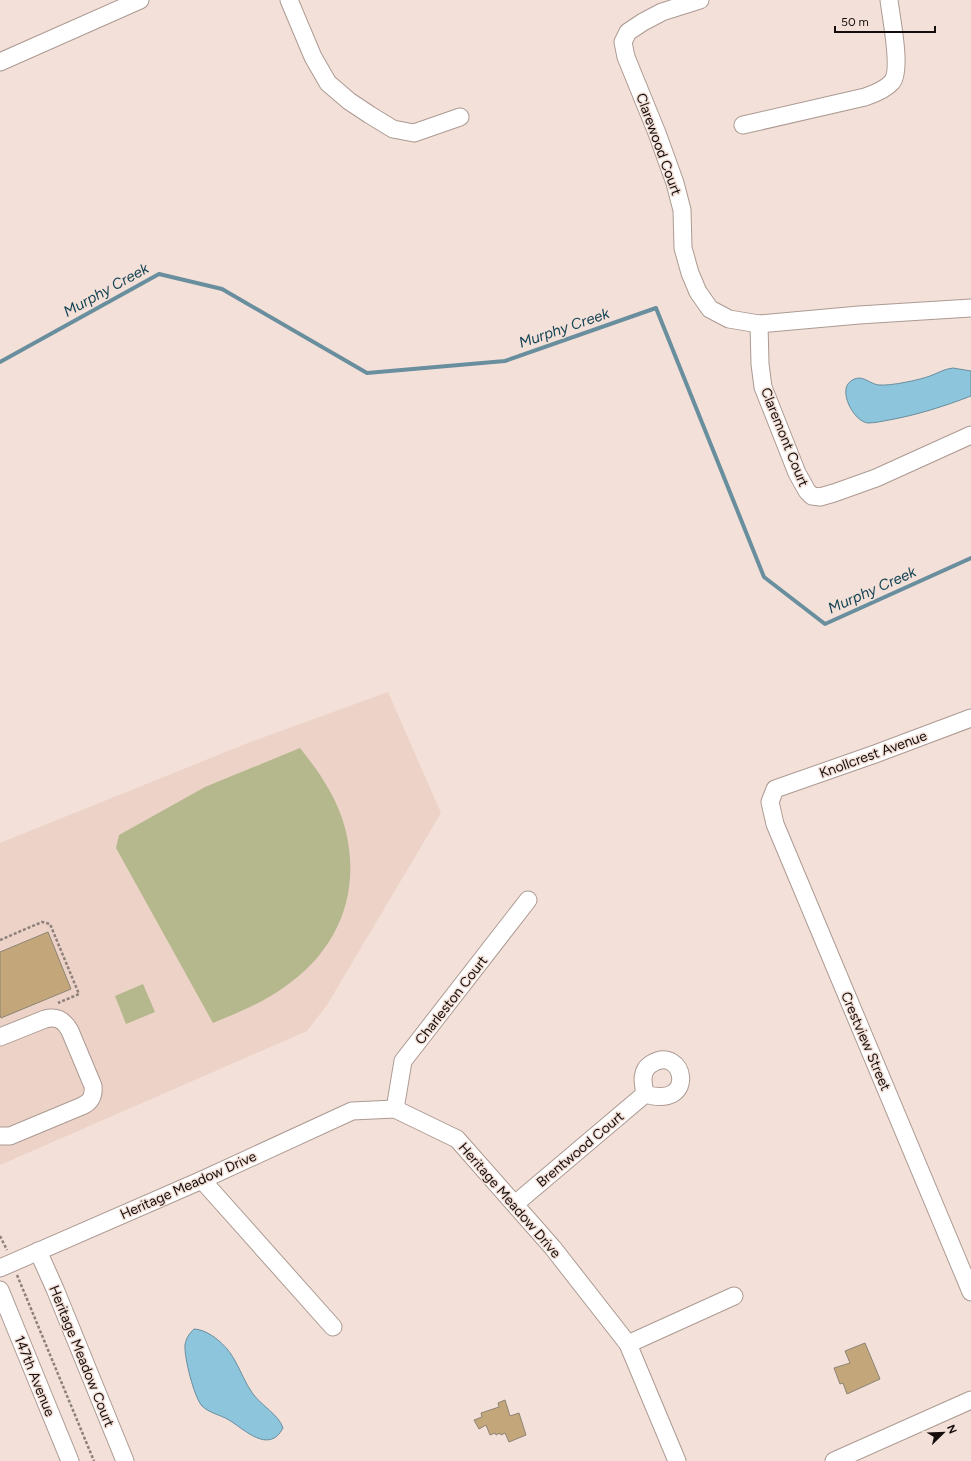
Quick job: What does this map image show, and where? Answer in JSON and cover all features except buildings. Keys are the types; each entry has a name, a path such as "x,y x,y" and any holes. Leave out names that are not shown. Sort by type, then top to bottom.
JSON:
{"street":[{"path":"0,62 140,0"},
{"path":"289,0 313,57 328,83 349,101 393,129 414,133 460,117"},
{"name":"Clarewood Court","path":"700,0 662,12 628,32 623,42 626,58 657,133 675,183 682,210 683,248 698,292 710,309 729,318 759,324 859,315 971,308"},
{"path":"743,125 865,97 888,87 893,81 896,72 896,58 889,0"},
{"name":"Claremont Court","path":"759,324 760,364 763,387 797,473 807,491 812,496 820,497 876,478 971,435"},
{"name":"Knollcrest Avenue","path":"775,789 971,718"},
{"name":"Crestview Street","path":"775,789 770,802 775,824 971,1292"},
{"name":"Charleston Court","path":"395,1109 403,1061 528,900"},
{"path":"0,1037 45,1019 52,1017 59,1019 66,1024 70,1031 93,1086 94,1092 88,1103 82,1106 10,1136 0,1136"},
{"name":"Brentwood Court","path":"516,1204 645,1094"},
{"name":"Heritage Meadow Drive","path":"6,1265 202,1180 352,1111 395,1109 457,1139 516,1204 553,1248 628,1344 676,1461"},
{"path":"202,1180 333,1327"},
{"name":"Heritage Meadow Court","path":"38,1252 55,1289 125,1461"},
{"name":"147th Avenue","path":"0,1290 70,1461"},
{"path":"628,1344 734,1296"},
{"path":"834,1461 971,1400"}],"path":[{"path":"0,940 42,922 50,924 79,994 51,1006"},
{"path":"0,1236 6,1265 94,1461"}],"shaded area":[{"path":"388,692 441,813 327,1005 307,1031 0,1165 0,843 253,741"}],"green space":[{"path":"300,748 324,781 342,818 348,843 350,867 349,891 343,913 333,934 320,954 303,972 283,988 267,998 213,1023 116,848 119,835 205,787"},
{"path":"143,984 155,1012 126,1024 115,996"}],"water":[{"path":"953,368 971,371 971,396 920,413 868,423 857,417 849,405 846,391 847,385 855,379 862,378 879,385 890,385 919,379"},
{"path":"194,1329 206,1332 212,1336 231,1354 253,1394 281,1423 283,1428 277,1436 264,1440 256,1438 229,1420 202,1406 193,1386 185,1351 187,1338"}],"waterway":[{"name":"Murphy Creek","path":"0,362 159,274 222,289 367,373 505,361 656,308 764,577 825,624 971,558"}]}
